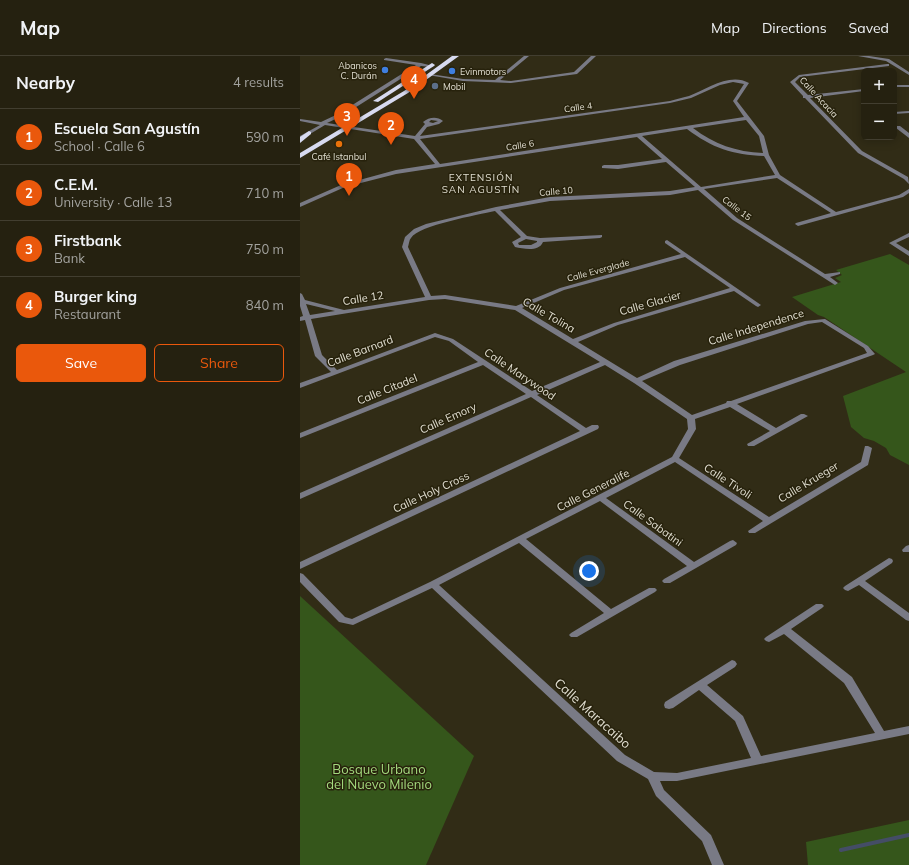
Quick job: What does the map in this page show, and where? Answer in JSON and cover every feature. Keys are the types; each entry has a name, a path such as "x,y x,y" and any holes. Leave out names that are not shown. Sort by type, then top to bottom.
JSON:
{"highway":[{"path":"300,148 431,66 444,56"},
{"path":"300,156 406,92 456,56"},
{"path":"300,141 309,133"}],"street":[{"path":"494,82 527,56"},
{"path":"430,75 494,82 511,82 575,73 594,56"},
{"path":"860,56 887,60 909,74"},
{"path":"386,59 431,66"},
{"path":"300,138 340,115 421,64"},
{"name":"Calle Acacia","path":"886,65 799,76 792,82 860,152 906,178 909,182"},
{"name":"Calle 4","path":"300,120 416,138 670,102 690,96 715,85 738,82 747,84 735,101 748,118"},
{"path":"897,86 909,86"},
{"path":"805,97 861,90"},
{"path":"897,113 909,112"},
{"path":"748,118 761,136 766,155 778,176 836,214"},
{"name":"Calle 6","path":"300,205 343,186 396,172 748,118"},
{"path":"429,124 425,126 416,138 438,165"},
{"path":"897,126 908,135"},
{"path":"688,127 706,142 724,149 746,155 766,155"},
{"name":"Calle 15","path":"638,135 734,219 834,283"},
{"path":"604,167 618,167 666,160"},
{"name":"Calle 10","path":"429,298 405,247 408,237 416,230 428,225 496,209 550,199 670,193 778,176"},
{"path":"798,224 901,196 909,191"},
{"path":"496,209 525,237 540,240 600,236"},
{"path":"909,236 892,243 909,254"},
{"path":"525,237 515,242 517,246 526,248 537,246 540,243 540,240"},
{"path":"667,242 758,305"},
{"name":"Calle Everglade","path":"517,308 562,289 686,255"},
{"path":"825,276 838,273"},
{"name":"Calle Glacier","path":"573,342 616,324 735,289"},
{"name":"Calle Tolina","path":"429,298 445,297 517,308 637,381 691,418"},
{"path":"335,372 319,356 303,319 301,298 345,311"},
{"name":"Calle 12","path":"303,319 429,298"},
{"name":"Calle Independence","path":"637,381 677,363 807,322 823,320 866,347 871,354 730,404"},
{"name":"Calle Marywood","path":"427,338 435,335 451,340 585,431"},
{"name":"Calle Barnard","path":"300,386 427,338"},
{"name":"Calle Citadel","path":"300,436 483,362"},
{"name":"Calle Emory","path":"300,496 605,362"},
{"path":"675,460 692,429 691,418 730,404 775,431"},
{"path":"751,444 804,416"},
{"path":"585,431 595,426"},
{"name":"Calle Holy Cross","path":"300,566 585,431"},
{"name":"Calle Krueger","path":"752,531 865,463 868,448"},
{"name":"Calle Generalife","path":"300,576 342,620 353,622 433,584 675,460"},
{"name":"Calle Tivoli","path":"675,460 768,520"},
{"name":"Calle Sabatini","path":"601,498 692,565"},
{"path":"520,540 610,613"},
{"path":"667,581 732,543"},
{"path":"848,588 889,561"},
{"path":"859,581 909,618"},
{"name":"Calle Maracaibo","path":"433,584 621,758 652,776 678,777 909,730"},
{"path":"574,634 652,590"},
{"path":"769,639 819,606"},
{"path":"785,629 848,680 882,736"},
{"path":"669,705 732,664"},
{"path":"700,685 739,719 758,761"},
{"path":"652,776 660,793 707,838 718,865"}],"green space":[{"path":"890,254 909,265 909,465 890,455 886,448 874,441 864,438 851,427 843,396 906,372 792,297 841,282 835,278 842,275 836,270"},
{"name":"Bosque Urbano del Nuevo Milenio","path":"300,596 474,756 426,865 300,865"},
{"path":"909,820 909,865 808,865 806,842"}],"waterway":[{"path":"841,850 909,835"}],"place":[{"name":"Abanicos C. Durán","path":"385,70"},
{"name":"Evinmotors","path":"452,71"},
{"name":"Mobil","path":"435,86"},
{"name":"Burger king","path":"414,99"},
{"name":"Firstbank","path":"347,136"},
{"name":"Café Istanbul","path":"339,144"},
{"name":"C.E.M.","path":"391,145"},
{"name":"Escuela San Agustín","path":"349,196"}],"district":[{"name":"EXTENSIÓN SAN AGUSTÍN","path":"481,182"}]}
